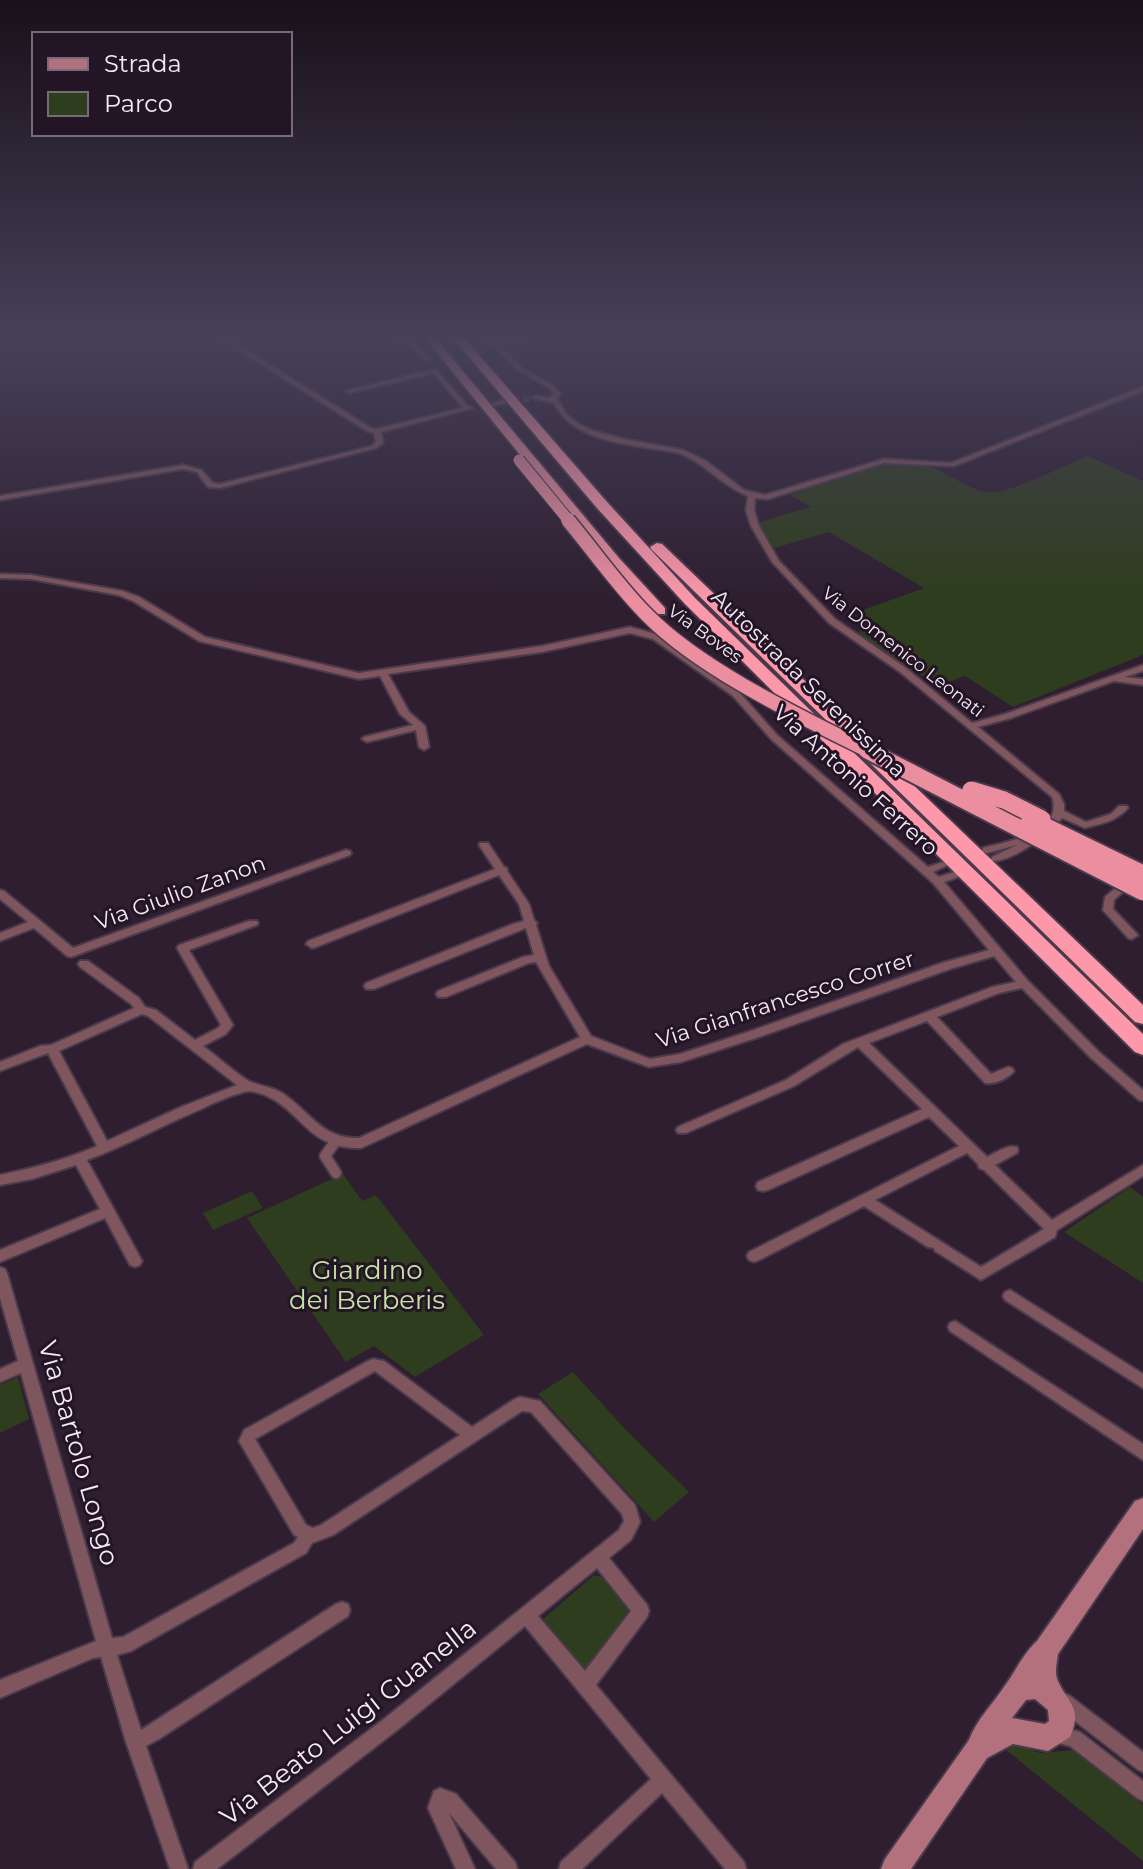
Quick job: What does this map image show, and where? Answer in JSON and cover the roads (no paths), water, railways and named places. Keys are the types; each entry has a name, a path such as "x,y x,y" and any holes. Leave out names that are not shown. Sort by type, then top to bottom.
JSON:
{"highway":[{"name":"Via Boves","path":"491,425 647,615 722,672 790,712 1143,874"},
{"name":"Via Boves","path":"502,425 635,585 688,635 749,677 1143,892"},
{"name":"Autostrada Serenissima","path":"533,425 690,601 1143,1047"},
{"name":"Autostrada Serenissima","path":"550,425 683,573 1143,1017"},
{"path":"963,792 1004,800 1143,862"},
{"path":"963,792 1143,905"}],"main road":[{"path":"895,1869 978,1749 985,1729 1014,1695 1029,1664 1046,1650 1143,1509"},
{"path":"978,1749 1004,1733 1026,1733 1043,1738 1053,1736 1061,1728 1063,1716 1043,1677 1046,1650"},
{"path":"1014,1695 1035,1686 1053,1695"},
{"path":"1014,1695 1014,1720 1026,1733"}],"street":[{"path":"359,425 377,431 400,425"},
{"path":"575,425 698,457 751,497 765,497 884,461 952,465 1052,425"},
{"path":"0,498 183,467 199,471 211,485 220,486 374,447 380,443 377,431"},
{"name":"Via Domenico Leonati","path":"751,497 750,510 755,526 776,562 801,591 840,628 903,670 1049,787 1056,796 1060,813"},
{"name":"Via Antonio Ferrero","path":"0,576 31,577 120,593 136,599 202,639 351,675 542,649 630,630 650,634 736,694 798,759 927,871 1024,984 1095,1055 1143,1097"},
{"path":"970,726 1008,716 1143,668"},
{"path":"382,672 405,714 420,726 424,747"},
{"path":"1112,679 1143,682"},
{"path":"367,739 420,726"},
{"path":"996,859 1017,852 1054,824 1060,813 1085,825 1115,816 1123,808"},
{"path":"987,850 1033,837"},
{"path":"0,1067 44,1049 52,1049 141,1010 152,1013 247,1086 272,1092 335,1142 349,1145 361,1143 587,1039 539,958 532,923 503,870 484,845"},
{"name":"Via Giulio Zanon","path":"0,893 69,952 75,952 346,853"},
{"path":"927,871 943,865"},
{"path":"312,944 503,870"},
{"path":"1132,935 1112,917 1108,904 1115,892 1143,874"},
{"path":"937,881 954,875"},
{"path":"0,937 36,923"},
{"path":"195,1045 222,1031 227,1025 183,948 253,923"},
{"path":"370,986 517,926 532,923"},
{"name":"Via Gianfrancesco Correr","path":"587,1039 642,1062 657,1064 995,952"},
{"path":"442,994 539,958"},
{"path":"84,964 135,1001 141,1010"},
{"path":"682,1130 790,1083 837,1052 860,1042 996,990 1024,984"},
{"path":"929,1016 989,1080 1008,1071"},
{"path":"860,1042 928,1112 1051,1227"},
{"path":"52,1049 103,1146"},
{"path":"0,1180 80,1160 103,1146 247,1086"},
{"path":"763,1186 928,1112"},
{"path":"335,1142 325,1156 336,1173"},
{"path":"754,1256 966,1148"},
{"path":"984,1165 1012,1150"},
{"path":"80,1160 135,1261"},
{"path":"863,1199 981,1274 1050,1233 1051,1227 1143,1170"},
{"path":"0,1256 107,1212"},
{"name":"Via Bartolo Longo","path":"0,1273 135,1742 179,1869"},
{"path":"1010,1296 1143,1382"},
{"path":"955,1327 1143,1453"},
{"path":"0,1376 26,1364"},
{"path":"0,1689 93,1650 125,1645 235,1586 300,1548 308,1535 327,1530 471,1435 379,1365 373,1365 249,1435 247,1441 280,1498 300,1530 308,1535"},
{"name":"Via Beato Luigi Guanella","path":"202,1869 390,1725 630,1529 629,1510 535,1406 520,1404 471,1435"},
{"path":"585,1685 641,1611 598,1557"},
{"path":"135,1742 342,1610"},
{"path":"526,1614 737,1869"},
{"path":"1053,1695 1143,1763"},
{"path":"1053,1736 1065,1734 1074,1738 1143,1792"},
{"path":"568,1869 663,1780"},
{"path":"466,1869 437,1808 440,1797 450,1800 508,1869"}],"park label":[{"name":"Giardino dei Berberis","path":"367,1285"}]}
